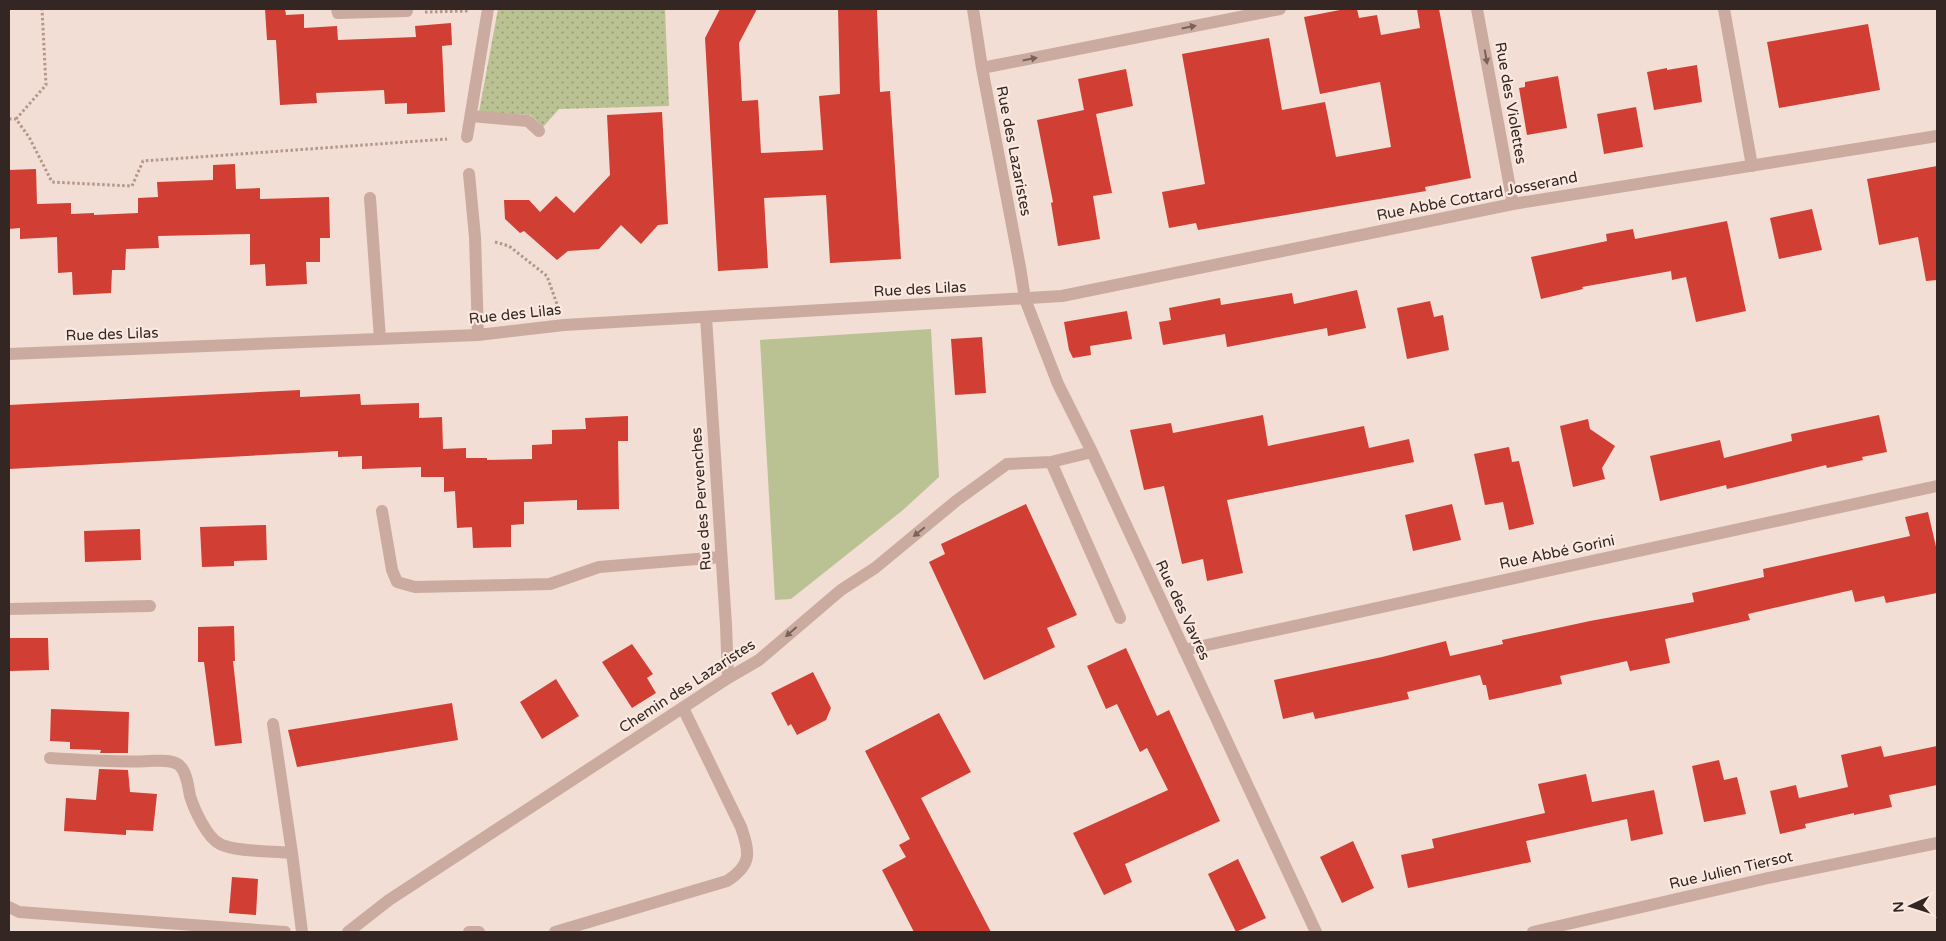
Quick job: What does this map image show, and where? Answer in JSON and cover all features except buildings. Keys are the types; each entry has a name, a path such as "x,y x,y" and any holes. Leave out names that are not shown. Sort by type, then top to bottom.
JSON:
{"street":[{"path":"337,9 338,13 407,10"},
{"name":"Rue des Lazaristes","path":"973,9 982,68 1025,299"},
{"path":"982,68 1280,9"},
{"name":"Rue des Violettes","path":"1477,9 1513,204"},
{"path":"1724,9 1752,166"},
{"path":"467,137 488,10"},
{"path":"471,116 528,121 539,131"},
{"name":"Rue Abbé Cottard Josserand","path":"1025,299 1062,296 1513,204 1937,136"},
{"path":"470,174 475,237 478,335"},
{"path":"370,198 380,340"},
{"name":"Rue des Lilas","path":"9,354 478,335 564,325 1025,299"},
{"name":"Rue des Vavres","path":"1025,299 1058,384 1092,452 1316,932"},
{"name":"Rue des Pervenches","path":"706,317 728,678"},
{"name":"Chemin des Lazaristes","path":"348,932 389,900 728,678 759,660 841,590 875,568 956,501 1007,464 1051,462 1092,452"},
{"path":"1051,462 1120,618"},
{"name":"Rue Abbé Gorini","path":"1184,650 1937,486"},
{"path":"382,511 392,570 398,582 415,587 550,584 599,567 722,557"},
{"path":"9,609 150,606"},
{"path":"555,932 727,881 740,873 747,861 747,846 741,827 683,708"},
{"path":"273,724 302,932"},
{"path":"50,758 117,763 167,760 177,764 184,771 192,802 211,837 219,844 230,847 292,853"},
{"name":"Rue Julien Tiersot","path":"1533,932 1768,878 1937,843"},
{"path":"9,907 19,912 285,932"},
{"path":"469,932 479,932"}],"path":[{"path":"9,119 16,119 46,85 42,9"},
{"path":"407,10 488,10"},
{"path":"16,119 29,137 52,182 132,186 143,161 467,137"},
{"path":"475,237 509,246 547,276 564,325"}],"green space":[{"path":"498,9 665,9 669,106 559,109 543,127 531,115 479,112"},
{"path":"931,329 939,477 903,510 791,599 775,600 760,340"}]}
